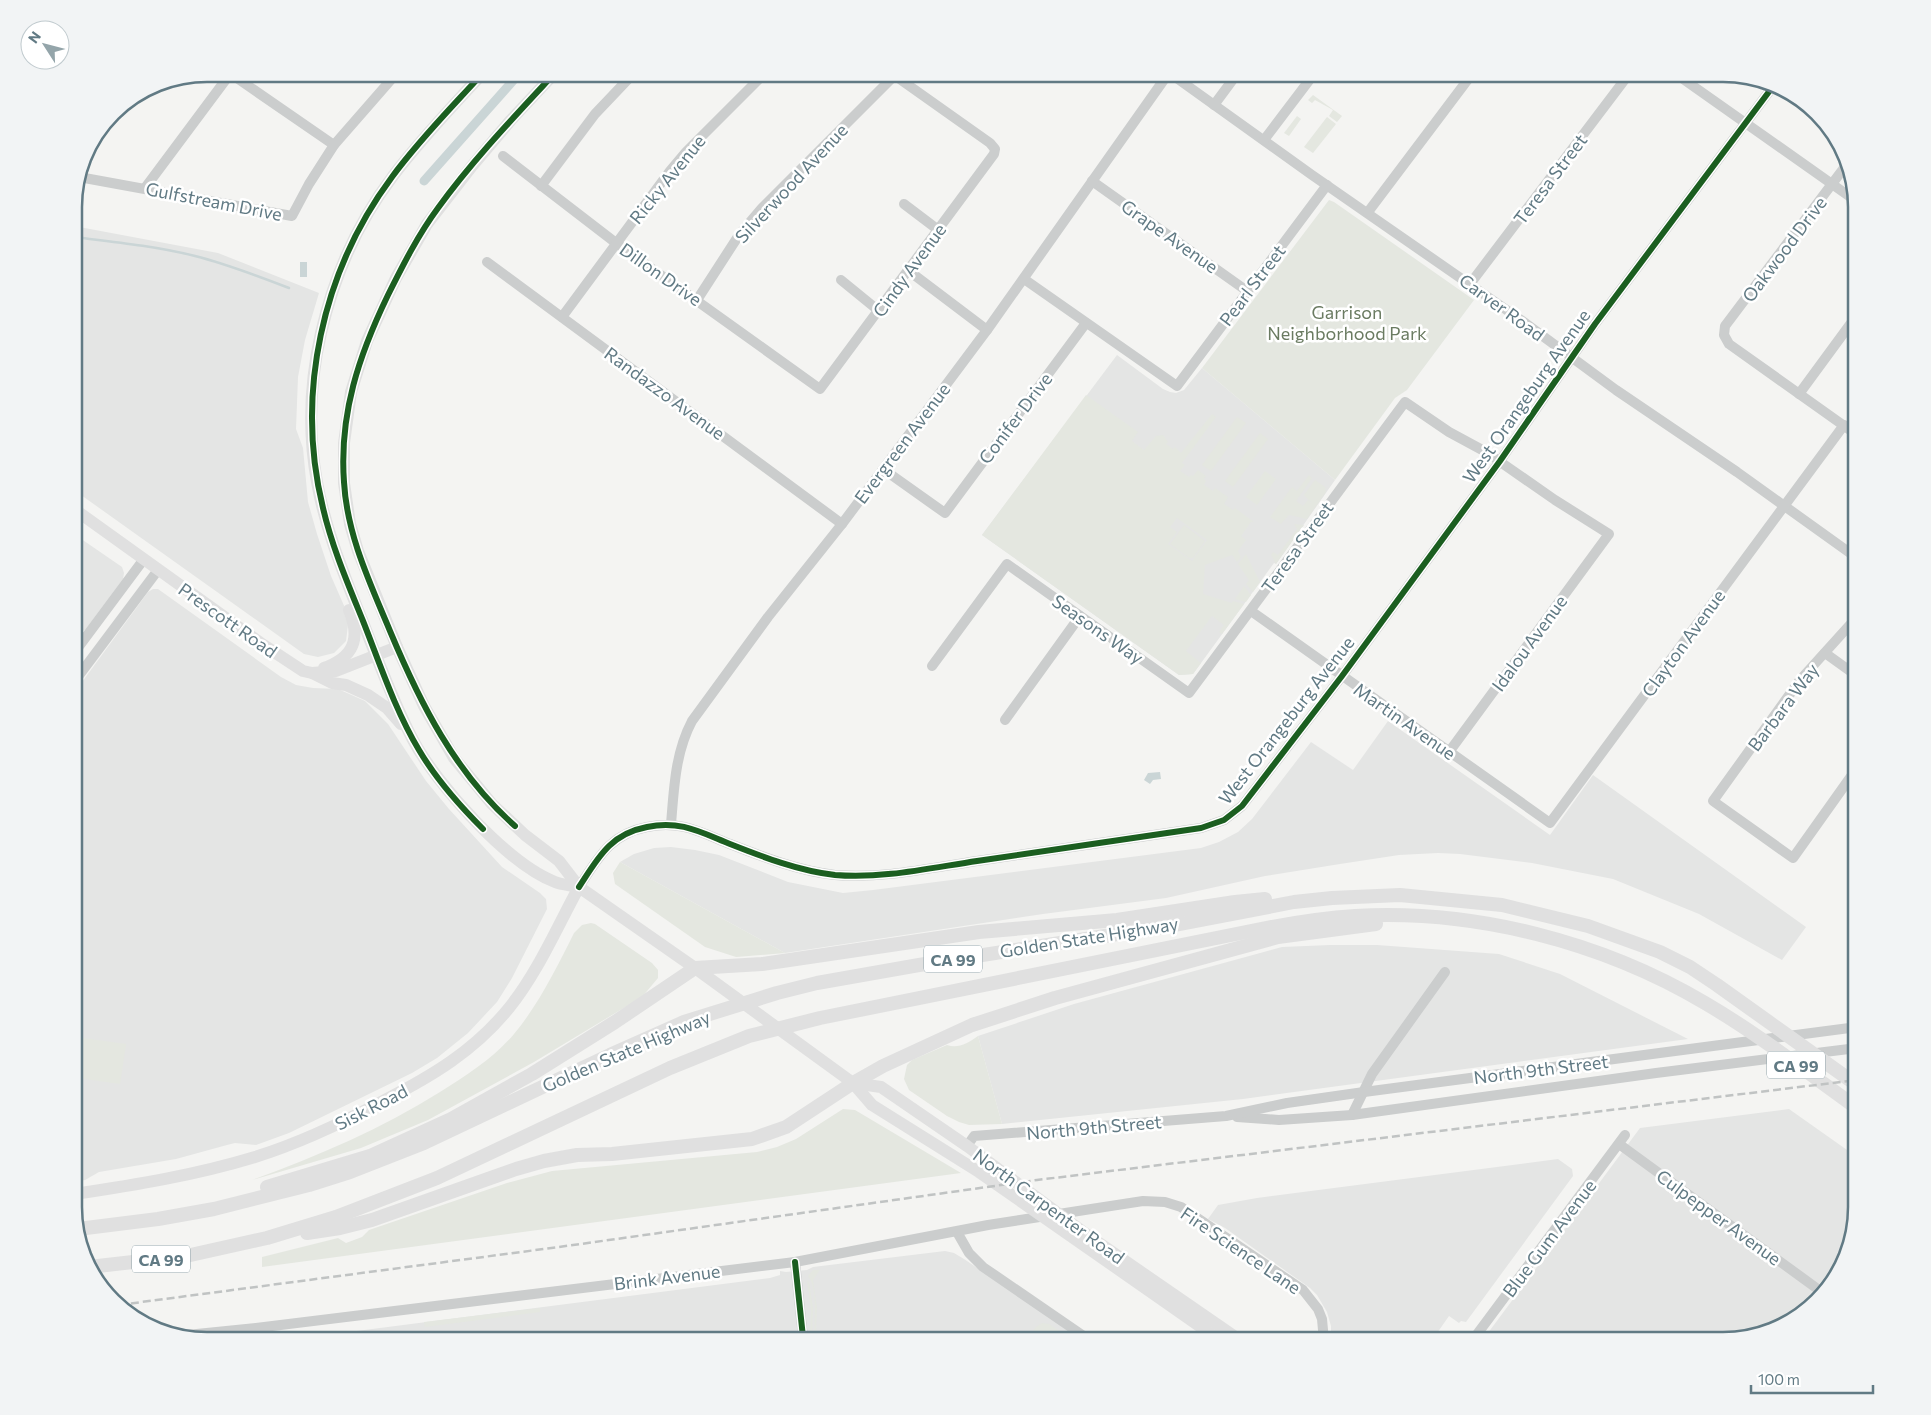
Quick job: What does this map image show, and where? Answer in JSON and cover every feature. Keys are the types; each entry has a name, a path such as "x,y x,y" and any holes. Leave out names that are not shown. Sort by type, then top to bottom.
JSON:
{"highway":[{"path":"158,1219 370,1156 442,1123 532,1074 649,1001 696,968 762,964 979,932 1117,920 1236,902 1296,896 1365,895"},
{"name":"Golden State Highway","path":"85,1228 158,1219 214,1209 265,1197 350,1172 424,1143 684,1022 817,982 1175,925 1294,902 1365,895 1400,895 1502,905 1588,926 1660,952 1690,967 1848,1078"},
{"name":"Golden State Highway","path":"97,1266 186,1256 267,1238 336,1217 437,1178 670,1068 749,1036 820,1018 1310,920 1356,916 1418,917 1452,920 1509,928 1582,947 1644,971 1736,1022 1848,1102"},
{"path":"267,1238 340,1228 372,1220 516,1169 544,1161 577,1155 612,1154 752,1139 786,1127 853,1083 899,1057 964,1028 1055,998 1278,937 1418,917"}],"main road":[{"path":"312,673 332,665 343,657 352,647 356,636 353,618 332,567 326,521 317,480 312,422 317,350 333,290 348,250 371,208 392,177 474,83"},
{"path":"546,83 472,166 427,224 378,314 358,366 346,418 344,483 346,504 358,551 397,647 424,706 454,758 492,804 525,835 559,861 579,887"},
{"name":"Prescott Road","path":"83,516 294,666 312,673 336,671 397,647"},
{"path":"326,521 339,561 394,701 413,740"},
{"path":"312,673 332,683 346,685 368,695 395,717 438,778 476,822 502,846 530,868 556,883 579,887"},
{"name":"North Carpenter Road","path":"579,887 696,968 853,1083 872,1105 979,1172 1208,1332"},
{"name":"Sisk Road","path":"83,1193 156,1181 255,1157 325,1130 443,1069 471,1047 509,1008 529,979 579,887"},
{"name":"North Carpenter Road","path":"853,1083 881,1087 967,1146 1086,1234 1228,1332"}],"street":[{"name":"Evergreen Avenue","path":"671,824 680,749 684,735 692,721 773,611 842,524 987,330 1164,82"},
{"name":"Carver Road","path":"1182,82 1470,284 1616,390 1784,505 1848,551"},
{"path":"1214,105 1231,82"},
{"path":"1264,140 1308,82"},
{"path":"1368,212 1466,82"},
{"name":"Teresa Street","path":"1470,284 1623,82"},
{"path":"1687,82 1847,195"},
{"path":"144,188 223,83"},
{"path":"243,83 334,145"},
{"name":"Gulfstream Drive","path":"86,178 292,216 309,184 334,145 384,83"},
{"path":"540,186 596,114 625,83"},
{"name":"Ricky Avenue","path":"562,317 686,152 755,83"},
{"name":"Silverwood Avenue","path":"697,300 744,228 887,83"},
{"name":"Cindy Avenue","path":"820,389 908,272 937,229 992,158 995,149 990,143 907,83"},
{"name":"West Orangeburg Avenue","path":"579,887 605,848 622,835 646,827 671,824 695,829 730,844 804,870 833,875 860,876 916,870 1201,828 1224,820 1242,806 1342,676 1500,461 1595,324 1769,91"},
{"name":"Dillon Drive","path":"503,156 616,243 820,389"},
{"name":"Oakwood Drive","path":"1799,394 1729,344 1724,335 1725,326 1842,170"},
{"name":"Grape Avenue","path":"1092,181 1247,291"},
{"name":"Pearl Street","path":"1086,323 1177,386 1327,185"},
{"path":"904,204 937,229"},
{"name":"Randazzo Avenue","path":"487,262 842,524"},
{"path":"908,272 987,330"},
{"path":"1024,279 1086,323"},
{"path":"841,280 879,311"},
{"name":"Conifer Drive","path":"883,469 945,513 1086,323"},
{"path":"1848,328 1799,394 1848,428"},
{"name":"Teresa Street","path":"1190,693 1405,402 1449,432 1500,461"},
{"name":"Clayton Avenue","path":"1511,796 1550,823 1844,425"},
{"name":"Idalou Avenue","path":"1449,752 1609,534 1555,500 1500,461"},
{"path":"83,641 144,560"},
{"name":"Seasons Way","path":"932,666 1007,564 1190,693"},
{"path":"83,670 158,570"},
{"name":"Martin Avenue","path":"1251,611 1511,796"},
{"path":"1005,720 1080,616"},
{"name":"Barbara Way","path":"1848,627 1800,680 1713,801 1793,858 1848,781"},
{"path":"1824,653 1848,670"},
{"path":"1352,1115 1372,1074 1445,972"},
{"name":"North 9th Street","path":"967,1146 974,1136 1226,1116 1287,1103 1364,1092 1848,1028"},
{"name":"North 9th Street","path":"1226,1116 1279,1120 1352,1115 1848,1049"},
{"name":"Culpepper Avenue","path":"1622,1139 1818,1289"},
{"name":"Blue Gum Avenue","path":"1479,1332 1622,1139"},
{"name":"Brink Avenue","path":"216,1332 795,1262 1007,1222 1143,1201 1154,1201"},
{"name":"Fire Science Lane","path":"1154,1201 1173,1204 1192,1214 1303,1290 1318,1309 1322,1319 1323,1332"},
{"path":"957,1232 969,1253 983,1267 1078,1332"},
{"path":"795,1262 802,1332"}],"shaded area":[{"path":"83,228 218,253 319,293 305,340 298,377 296,429 303,448 308,502 317,534 331,576 349,617 346,641 334,653 318,657 304,654 83,496"},
{"path":"300,262 307,262 307,277 300,277"},
{"path":"1117,355 1163,389 1176,393 1184,390 1202,368 1335,480 1276,564 1274,563 1193,674 1179,675 982,535"},
{"path":"83,540 122,567 124,573 123,579 83,631"},
{"path":"158,589 281,677 296,685 338,689 365,701 388,724 426,781 449,809 502,867 546,899 547,909 512,978 497,1002 468,1033 437,1058 412,1073 289,1133 256,1145 235,1143 176,1159 99,1172 83,1180 83,681 148,592"},
{"path":"1388,721 1550,835 1593,775 1806,927 1782,960 1699,914 1613,879 1532,863 1438,853 1399,855 1340,864 1265,876 1166,898 1043,914 785,953 620,862 634,854 654,848 671,847 695,850 719,855 788,882 843,893 1201,848 1219,842 1238,832 1252,819 1311,742 1353,770"},
{"path":"1160,772 1161,779 1153,780 1150,784 1144,780 1148,773"},
{"path":"1377,945 1499,954 1560,974 1688,1039 1243,1099 1002,1124 978,1036 1074,1004 1282,947"},
{"path":"1789,1109 1848,1151 1847,1224 1842,1248 1836,1263 1823,1284 1806,1301 1779,1320 1748,1330 1724,1332 1489,1332 1640,1128"},
{"path":"1558,1159 1572,1169 1573,1176 1466,1322 1461,1321 1459,1323 1449,1316 1438,1332 1331,1332 1327,1312 1317,1295 1310,1288 1225,1228 1208,1219 1218,1205 1257,1198"},
{"path":"945,1251 954,1253 1072,1332 349,1332 770,1278 780,1275 780,1271 807,1270 813,1267"}],"green space":[{"path":"1313,95 1342,116 1337,122 1329,116 1333,110 1315,100 1312,103 1308,100"},
{"path":"1297,116 1301,119 1289,136 1284,133"},
{"path":"1327,117 1336,124 1313,153 1304,147"},
{"name":"Garrison Neighborhood Park","path":"1329,200 1474,300 1407,390 1395,398 1335,480 1202,368"},
{"path":"1086,395 1138,432 1132,441 1144,450 1156,436 1163,435 1168,442 1166,444 1173,449 1175,447 1181,453 1212,414 1216,417 1182,463 1185,465 1180,471 1189,477 1193,476 1198,470 1206,476 1204,485 1213,491 1215,488 1228,497 1224,504 1233,510 1235,508 1254,522 1251,522 1241,536 1246,540 1238,551 1241,557 1237,562 1232,555 1205,565 1203,594 1232,603 1233,601 1244,604 1222,634 1219,632 1224,625 1212,616 1186,651 1201,663 1193,674 1179,675 982,535","holes":["1177,518 1207,540 1192,561 1168,544 1177,532 1170,527"]},
{"path":"1237,417 1246,423 1211,471 1202,465"},
{"path":"1260,433 1268,439 1233,487 1225,481"},
{"path":"1265,471 1276,479 1257,505 1246,497"},
{"path":"1309,475 1312,478 1296,501 1303,506 1308,500 1313,504 1304,495 1315,480 1325,487 1326,492 1307,519 1289,515 1281,524 1270,517 1292,487 1297,491"},
{"path":"1294,524 1304,525 1276,564 1271,555 1273,552 1278,555 1297,529"},
{"path":"1184,525 1205,541 1193,558 1189,558 1170,544"},
{"path":"1246,554 1260,582 1253,592 1246,584 1249,580 1238,564"},
{"path":"1244,586 1251,595 1246,602 1235,599"},
{"path":"620,862 785,953 736,957 705,947 615,884 613,873"},
{"path":"591,923 652,963 658,970 658,978 642,997 534,1062 428,1120 361,1148 252,1180 372,1130 418,1105 480,1066 506,1043 532,1010 574,933 582,925"},
{"path":"978,1036 1002,1124 969,1125 959,1122 909,1090 904,1079 907,1065 912,1060 947,1045 963,1045"},
{"path":"83,1038 126,1044 120,1084 83,1079"},
{"path":"843,1109 855,1110 961,1173 262,1267 262,1257 338,1238 346,1243 362,1237 369,1230 507,1183 552,1171 757,1152 777,1147 796,1139"},
{"path":"813,1270 820,1270 813,1280 817,1308 816,1332 815,1332 815,1298 808,1276"},
{"path":"807,1280 809,1282 813,1308 812,1332 810,1332 811,1310"},
{"path":"540,1308 540,1312 425,1327 424,1322"},
{"path":"1042,1323 1049,1324 1061,1332 1032,1332"}],"waterway":[{"path":"424,181 511,83"},
{"path":"83,238 150,247 195,256 231,266 289,288"}],"railway":[{"path":"128,1304 559,1247 1037,1180 1848,1081"}],"cycle path":[{"path":"474,83 402,163 368,214 348,252 332,293 321,335 314,378 312,421 315,465 327,523 341,565 388,687 410,735 426,761 449,792 483,829"},
{"path":"515,826 474,783 457,760 441,736 414,684 375,595 355,540 346,502 343,457 348,409 360,363 378,317 411,250 431,218 465,173 546,83"},
{"path":"579,887 599,857 614,841 634,830 659,825 690,828 755,854 795,867 822,873 853,876 906,872 1201,828 1224,820 1242,806 1342,676 1500,461 1595,324 1769,91"},
{"path":"795,1262 802,1332"}]}
